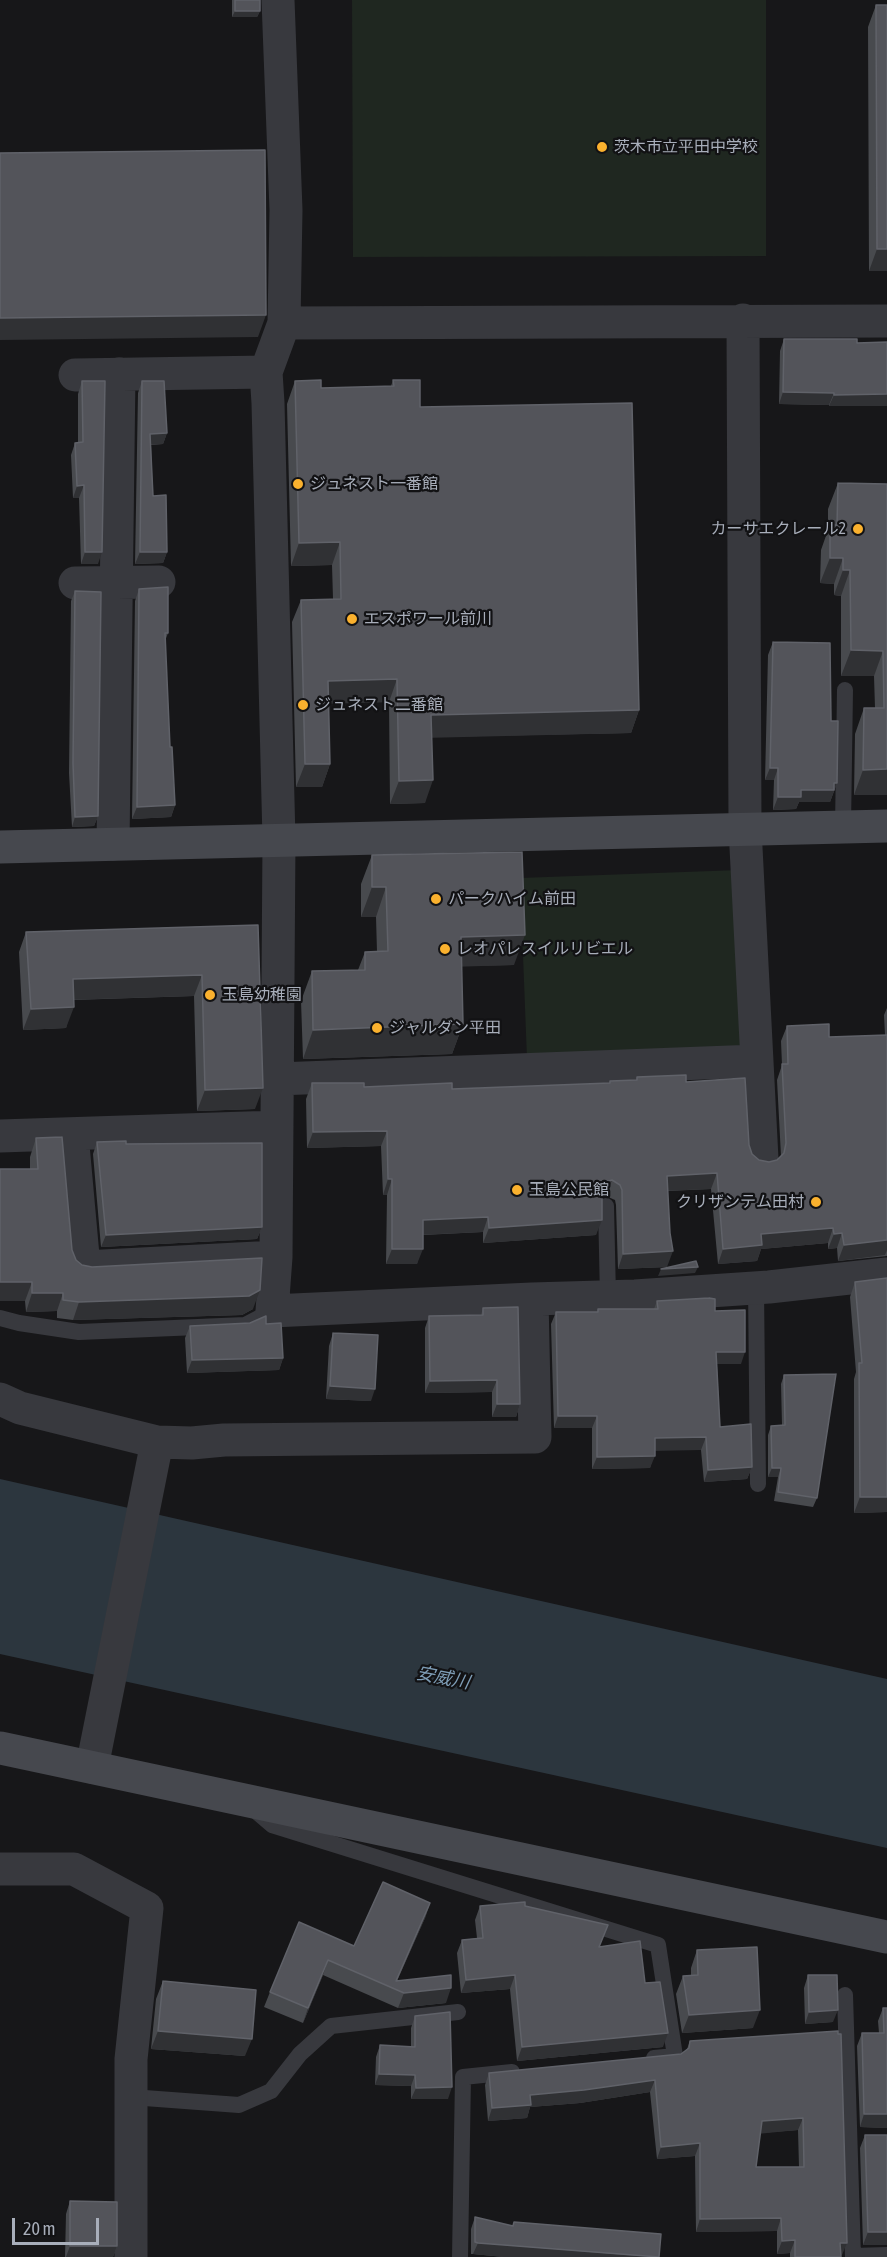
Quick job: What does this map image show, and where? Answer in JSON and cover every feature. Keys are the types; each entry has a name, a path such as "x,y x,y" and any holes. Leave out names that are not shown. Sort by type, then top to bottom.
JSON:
{"street":[{"path":"278,0 286,210 284,324 266,372 279,840 276,1257 272,1311 608,1297 756,1287 887,1274"},
{"path":"743,320 745,828 762,1159"},
{"path":"284,324 887,321"},
{"path":"75,375 266,372"},
{"path":"113,844 119,374"},
{"path":"75,583 159,582"},
{"path":"0,847 887,826"},
{"path":"278,1079 757,1061"},
{"path":"0,1136 277,1127"},
{"path":"72,1134 84,1267 276,1257"},
{"path":"0,1400 156,1448 224,1440 535,1437 532,1299"},
{"path":"92,1767 156,1448"},
{"path":"0,1748 887,1937"},
{"path":"0,1869 74,1869 147,1908 131,2058 131,2257"}],"lane":[{"path":"843,827 845,690"},
{"path":"606,1206 608,1297"},
{"path":"756,1287 758,1484"},
{"path":"0,1318 79,1332 245,1325 272,1311"},
{"path":"241,1798 272,1825 658,1945 679,2044 675,2056 640,2060"},
{"path":"845,1995 840,2033 849,2138 853,2257 887,2255"},
{"path":"131,2097 239,2105 271,2091 300,2054 331,2026 458,2012"},
{"path":"460,2257 463,2077 534,2070"},
{"path":"849,2138 868,2138"}],"shaded area":[{"name":"茨木市立平田中学校","path":"352,0 766,0 766,256 353,257"},
{"path":"739,870 745,1039 735,1052 527,1059 520,878"}],"water":[{"name":"安威川","path":"0,1479 887,1679 887,1848 0,1654"}],"building":[{"path":"235,0 260,0 260,11 235,11"},
{"path":"876,5 887,5 887,249 877,249"},
{"path":"265,150 266,315 0,318 0,153"},
{"path":"784,339 857,339 857,343 887,342 887,394 834,395 834,393 783,392"},
{"path":"321,380 321,388 394,386 393,380 420,380 420,407 632,403 639,710 431,715 433,780 399,781 397,679 328,681 330,764 305,764 301,600 341,599 340,542 299,543 295,381"},
{"path":"82,381 105,381 102,552 85,552 84,485 77,486 75,443 83,442"},
{"path":"142,381 164,381 167,433 150,434 153,496 166,495 167,552 140,552"},
{"path":"838,483 887,484 887,769 863,770 864,708 884,708 883,651 851,650 850,570 843,570 843,558 830,558 830,525 837,525"},
{"path":"168,587 168,633 165,633 175,805 137,807 139,589"},
{"path":"75,591 101,592 98,816 75,817 73,763"},
{"path":"773,642 830,643 831,721 838,721 837,783 834,783 834,790 801,790 801,797 778,797 778,768 770,768"},
{"path":"522,852 525,935 461,937 463,1024 313,1030 312,971 365,970 365,952 388,951 386,887 372,887 372,855"},
{"path":"258,925 263,1088 205,1090 202,975 73,979 74,1007 31,1009 26,932"},
{"path":"829,1024 829,1037 887,1035 887,1240 844,1245 842,1233 834,1234 833,1228 761,1234 762,1245 723,1249 717,1173 667,1176 673,1251 623,1254 622,1190 620,1185 612,1180 602,1186 602,1220 489,1228 488,1217 423,1220 423,1249 392,1249 392,1179 388,1179 387,1131 313,1132 312,1083 364,1083 364,1087 452,1083 452,1089 610,1083 610,1081 637,1080 637,1077 686,1075 686,1082 745,1078 749,1145 752,1154 759,1160 769,1162 777,1160 784,1153 786,1143 782,1064 788,1064 787,1026"},
{"path":"62,1137 72,1250 76,1260 82,1265 92,1267 262,1258 260,1290 249,1296 79,1302 63,1300 63,1293 32,1293 32,1282 0,1282 0,1169 38,1169 36,1138"},
{"path":"126,1141 126,1144 262,1143 262,1227 106,1235 97,1142"},
{"path":"696,1261 698,1267 661,1269"},
{"path":"887,1278 887,1497 860,1497 859,1363 862,1363 855,1282"},
{"path":"715,1299 715,1311 745,1310 745,1352 716,1352 720,1427 751,1424 752,1467 708,1470 706,1437 655,1438 655,1456 597,1457 597,1416 558,1416 556,1312 658,1309 657,1301"},
{"path":"518,1307 520,1404 497,1404 497,1380 430,1381 429,1316 483,1315 483,1308"},
{"path":"266,1316 266,1324 281,1323 283,1358 192,1360 190,1326 250,1323"},
{"path":"333,1333 378,1335 375,1389 330,1386"},
{"path":"836,1374 817,1498 778,1492 781,1468 772,1468 771,1426 785,1425 784,1375"},
{"path":"383,1882 430,1903 396,1981 451,1975 451,1988 404,1993 328,1960 308,2008 270,1992 299,1922 354,1946"},
{"path":"525,1902 525,1906 608,1925 599,1947 640,1941 645,1983 660,1982 668,2033 522,2047 515,1975 466,1980 462,1940 483,1938 480,1906"},
{"path":"757,1947 760,2010 689,2015 683,1976 698,1975 697,1950"},
{"path":"808,1975 837,1975 838,2010 809,2012"},
{"path":"163,1981 256,1990 252,2039 158,2031"},
{"path":"883,2008 887,2008 887,2114 864,2114 862,2033 884,2033"},
{"path":"450,2012 452,2087 416,2088 415,2075 379,2074 380,2045 415,2047 415,2016"},
{"path":"838,2031 838,2034 841,2034 847,2243 840,2243 841,2257 795,2257 795,2240 782,2241 781,2218 700,2219 700,2143 661,2147 655,2080 530,2095 531,2105 492,2108 489,2073 681,2054 689,2048 690,2041","holes":["803,2118 804,2167 756,2167 762,2121"]},
{"path":"865,2135 887,2135 887,2232 868,2232"},
{"path":"70,2201 117,2202 117,2246 70,2246"},
{"path":"475,2217 513,2226 514,2222 661,2234 659,2257 478,2243 475,2242"}],"place":[{"name":"茨木市立平田中学校","path":"602,147"},
{"name":"ジュネスト一番館","path":"298,484"},
{"name":"カーサエクレール2","path":"858,529"},
{"name":"エスポワール前川","path":"352,619"},
{"name":"ジュネスト二番館","path":"303,705"},
{"name":"パークハイム前田","path":"436,899"},
{"name":"レオパレスイルリビエル","path":"445,949"},
{"name":"玉島幼稚園","path":"210,995"},
{"name":"ジャルダン平田","path":"377,1028"},
{"name":"玉島公民館","path":"517,1190"},
{"name":"クリザンテム田村","path":"816,1202"}]}
